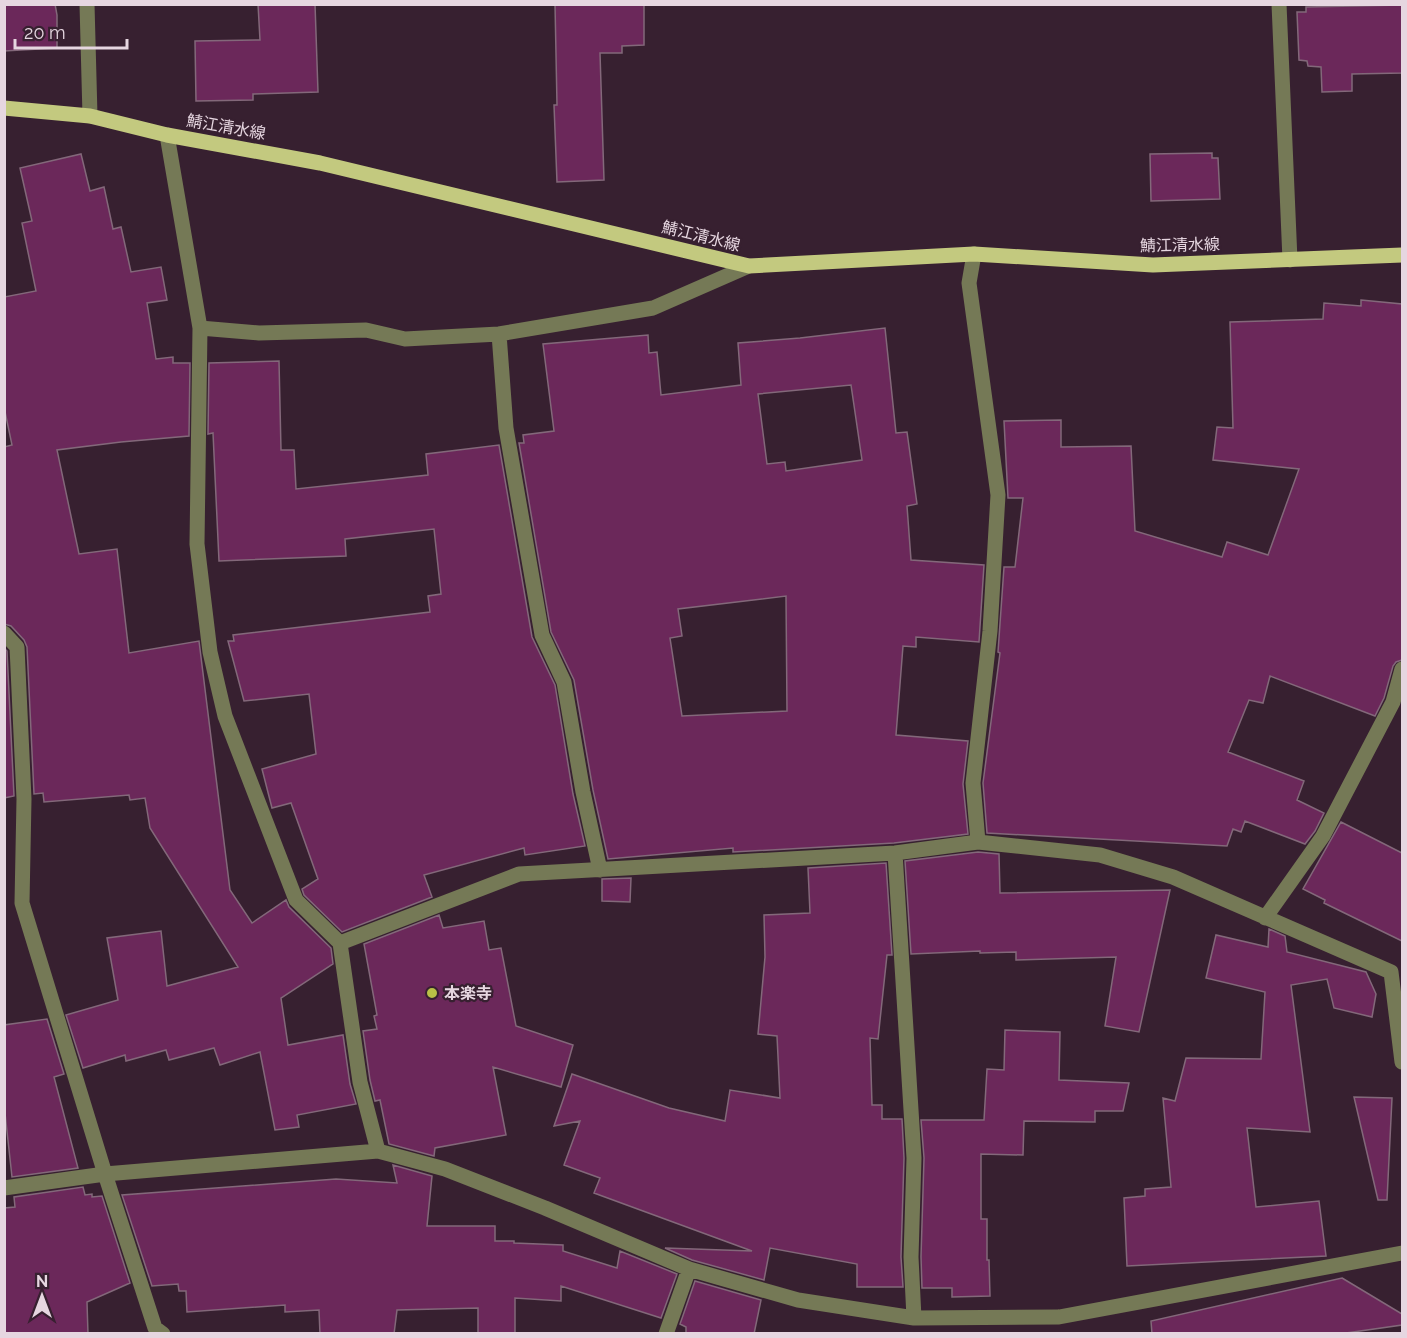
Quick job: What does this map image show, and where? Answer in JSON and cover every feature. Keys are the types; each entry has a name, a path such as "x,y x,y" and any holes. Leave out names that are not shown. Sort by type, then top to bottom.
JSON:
{"main road":[{"name":"鯖江清水線","path":"4,108 90,116 167,135 332,165 749,266 974,254 1153,265 1402,255"}],"street":[{"path":"87,4 90,116"},
{"path":"1279,4 1290,260"},
{"path":"167,135 200,328 197,544 210,652 225,716 296,900 340,943 360,1082 378,1151"},
{"path":"974,254 969,284 998,495 990,630 973,783 978,842"},
{"path":"200,328 259,333 366,330 405,339 499,334 653,308 749,266"},
{"path":"499,334 506,428 542,635 564,682 583,792 600,870"},
{"path":"4,633 17,647 24,799 22,903 155,1328 163,1334"},
{"path":"1265,918 1323,836 1393,702 1402,669"},
{"path":"340,943 519,874 895,853 978,842 1101,855 1173,877 1391,972 1402,1062"},
{"path":"895,853 914,1158 910,1257 914,1318"},
{"path":"4,1188 105,1174 378,1151 445,1169 545,1208 689,1269 798,1300 914,1318 1059,1317 1402,1253"},
{"path":"666,1334 689,1269"}],"building":[{"path":"4,4 55,4 57,48 4,51"},
{"path":"258,4 315,4 318,92 253,94 253,100 196,101 195,41 260,40"},
{"path":"555,4 644,4 644,45 622,46 622,53 600,53 604,180 557,182 554,105 557,105"},
{"path":"1402,5 1402,73 1352,74 1352,91 1322,92 1321,67 1308,66 1307,61 1299,60 1297,12 1306,12 1306,7"},
{"path":"1212,153 1212,158 1218,158 1220,199 1151,201 1150,154"},
{"path":"81,154 90,191 104,187 113,229 121,227 131,272 161,267 167,300 147,303 156,359 173,357 173,363 190,363 189,436 57,450 79,554 117,549 129,653 199,641 230,890 252,923 286,900 289,907 331,948 333,964 281,998 288,1045 343,1035 350,1084 356,1104 297,1115 299,1127 275,1130 260,1052 220,1065 214,1048 169,1060 166,1050 126,1061 125,1055 83,1068 66,1015 118,1000 107,938 161,931 167,986 238,967 150,828 145,798 130,800 129,795 44,802 43,793 34,794 27,647 24,640 11,626 4,624 4,447 12,445 4,407 4,297 36,291 22,223 32,221 20,168"},
{"path":"1361,300 1402,304 1402,660 1393,666 1384,698 1375,716 1270,676 1263,703 1249,700 1228,752 1304,781 1297,800 1324,813 1315,831 1305,844 1245,821 1241,832 1233,829 1227,846 987,833 983,783 1000,653 998,652 1004,567 1015,567 1023,498 1008,498 1004,421 1061,420 1061,447 1131,446 1135,531 1222,557 1227,542 1268,555 1299,469 1213,460 1217,427 1233,428 1230,322 1323,319 1324,303 1361,306"},
{"path":"885,328 896,433 907,432 917,504 907,506 911,560 984,565 979,642 916,637 916,647 903,646 896,735 968,741 963,784 968,834 894,843 733,852 733,848 608,859 593,790 574,680 551,632 519,443 524,443 523,435 554,431 543,344 648,335 649,353 657,352 661,395 741,385 738,343","holes":["851,385 862,460 786,471 785,462 767,464 758,394","786,596 787,711 682,716 670,638 682,636 678,609"]},
{"path":"279,361 281,450 294,450 296,489 428,475 426,454 499,445 532,637 555,685 573,794 585,846 525,855 524,848 424,875 432,897 342,932 304,895 302,889 318,879 291,803 272,808 262,769 316,754 309,694 244,701 228,641 234,641 233,635 430,612 428,596 441,594 434,529 345,539 346,556 219,561 213,433 208,434 209,363"},
{"path":"4,648 7,651 14,796 4,798"},
{"path":"1341,822 1402,853 1402,941 1324,903 1325,900 1303,889"},
{"path":"978,852 999,854 1000,893 1170,890 1139,1032 1105,1026 1116,957 1016,960 1016,952 911,954 905,861"},
{"path":"886,863 892,955 887,955 878,1039 870,1038 872,1105 882,1105 882,1119 902,1119 904,1158 901,1257 903,1287 857,1287 857,1264 770,1248 764,1280 692,1260 665,1248 752,1251 594,1193 600,1178 564,1165 580,1121 554,1126 572,1074 669,1108 725,1121 730,1090 780,1098 777,1036 758,1034 765,957 764,915 810,913 808,868"},
{"path":"631,878 630,902 602,901 602,879"},
{"path":"439,915 443,928 484,921 489,950 501,948 516,1026 573,1045 561,1087 493,1067 506,1135 435,1148 434,1156 389,1144 380,1100 375,1101 370,1080 363,1031 377,1029 374,1016 377,1015 364,944"},
{"path":"1269,929 1285,936 1287,952 1366,972 1376,994 1372,1017 1334,1008 1327,979 1291,985 1310,1132 1247,1128 1256,1207 1319,1201 1326,1256 1127,1266 1124,1198 1145,1196 1145,1189 1171,1187 1163,1098 1175,1101 1186,1058 1261,1059 1265,992 1206,978 1216,935 1268,947"},
{"path":"47,1019 64,1074 54,1077 78,1168 12,1177 4,1104 4,1025"},
{"path":"1005,1030 1060,1032 1059,1080 1129,1083 1123,1111 1095,1111 1095,1122 1024,1121 1023,1155 981,1154 981,1219 987,1219 990,1296 952,1297 952,1288 922,1288 924,1158 921,1120 984,1120 987,1069 1004,1070"},
{"path":"1354,1097 1392,1098 1387,1200 1378,1200"},
{"path":"393,1165 432,1176 427,1226 495,1226 495,1241 563,1245 563,1251 617,1268 620,1251 677,1274 661,1318 561,1286 561,1301 515,1298 515,1334 478,1334 478,1308 397,1310 394,1334 320,1334 319,1310 285,1312 285,1305 187,1312 186,1291 179,1291 178,1284 152,1286 122,1195 336,1179 397,1183"},
{"path":"83,1187 85,1195 102,1196 130,1283 87,1302 88,1334 4,1334 4,1208 15,1207 14,1197"},
{"path":"1342,1278 1402,1314 1402,1325 1339,1334 1152,1334 1151,1321"},
{"path":"695,1281 761,1300 754,1334 686,1334 686,1327 680,1324"}],"place":[{"name":"本楽寺","path":"432,993"}]}
